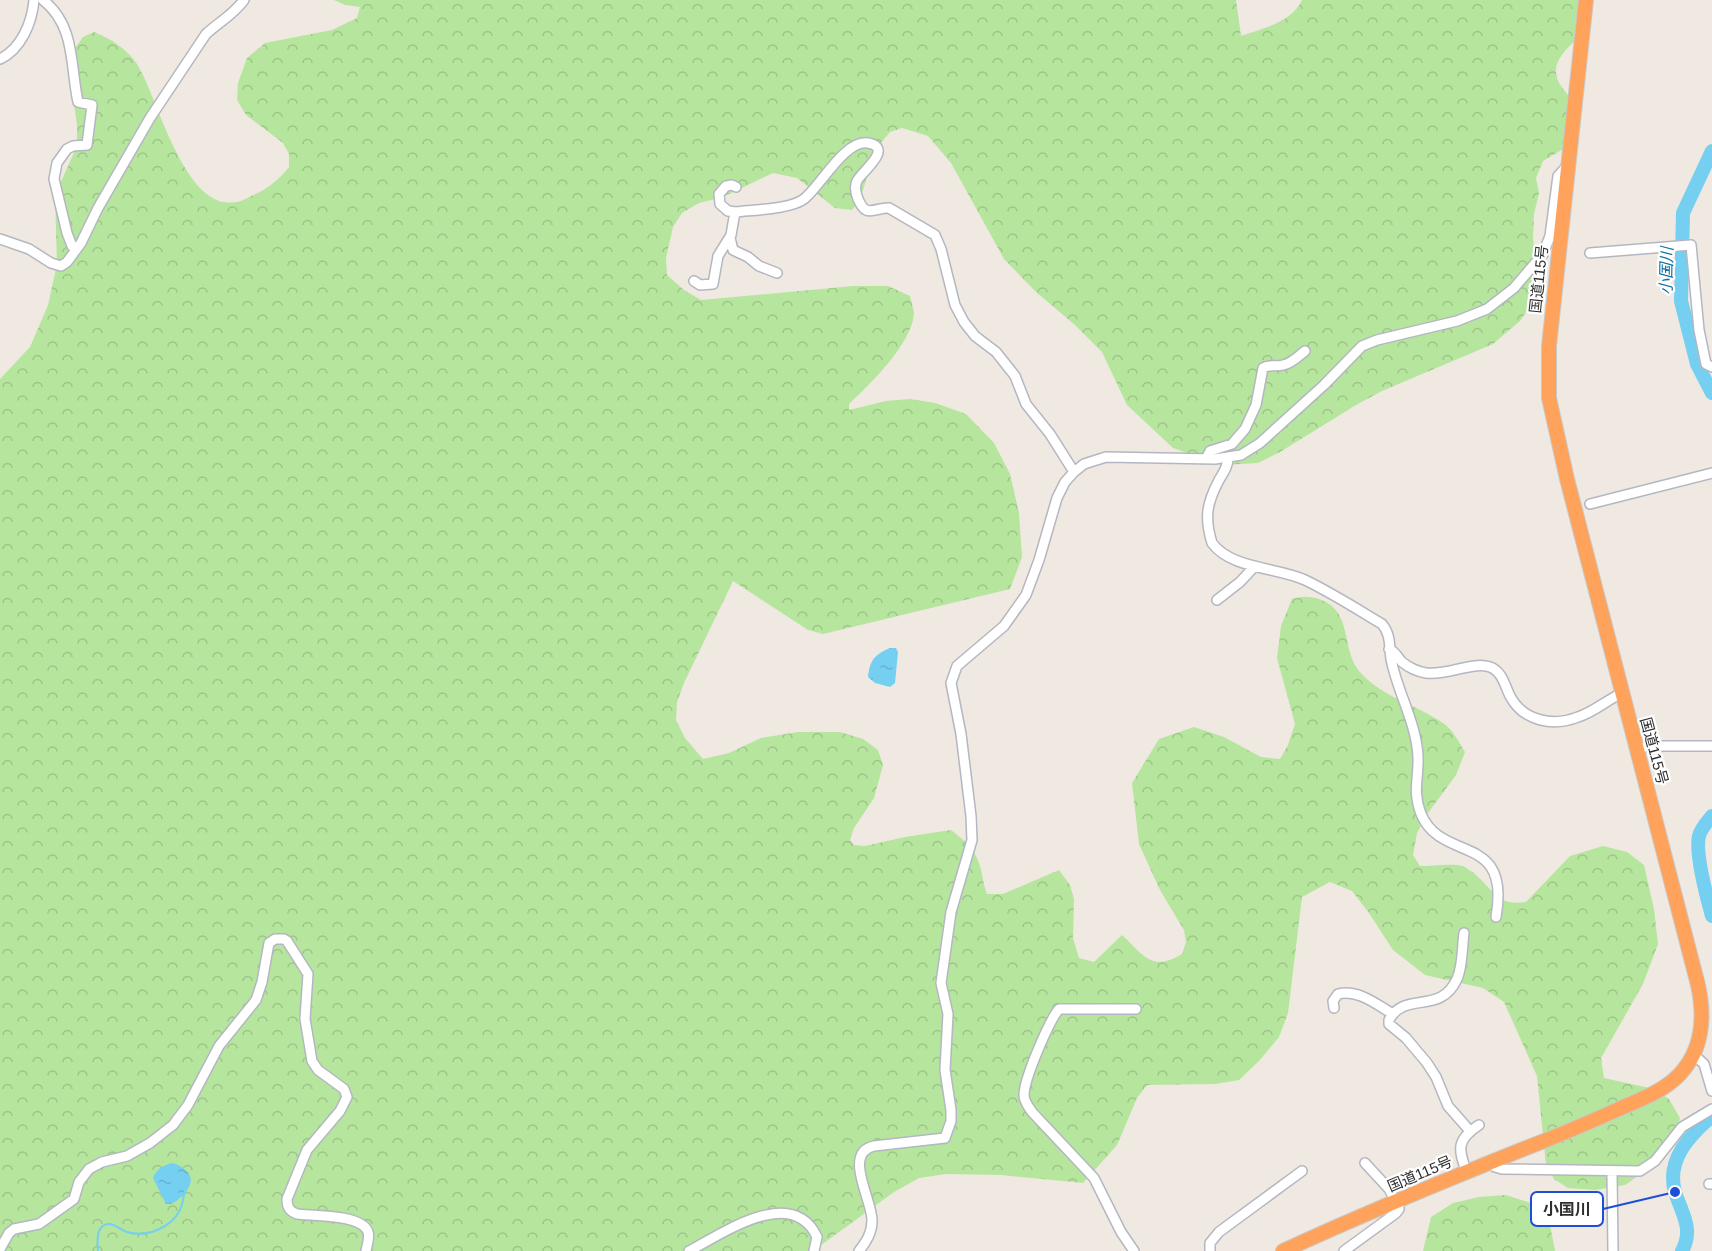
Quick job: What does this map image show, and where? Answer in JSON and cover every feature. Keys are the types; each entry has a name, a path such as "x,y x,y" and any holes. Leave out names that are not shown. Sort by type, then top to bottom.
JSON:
{"highway":[{"name":"国道115号","path":"1283,1251 1398,1201 1593,1122 1650,1095 1672,1081 1681,1072 1693,1054 1702,1026 1702,1000 1587,562 1549,398 1549,346 1586,0"}],"street":[{"path":"0,59 12,52 26,31 33,0"},
{"path":"43,0 59,18 70,40 78,102 92,105 87,145 67,149 57,163 54,178 67,233 76,250"},
{"path":"0,239 29,249 51,263 61,266 67,262 81,243 98,208 150,118 206,34 232,15 244,0"},
{"path":"736,187 726,186 719,194 718,199 724,209 735,212 797,203 805,198 848,151 863,143 874,146 877,159 856,182 856,194 862,207 870,211 889,208 935,236 961,318 970,332 996,352 1016,376 1026,404 1050,434 1074,472"},
{"path":"859,1251 868,1238 873,1220 860,1172 860,1155 865,1149 874,1146 945,1138 951,1121 945,1060 948,1014 940,983 951,912 972,840 972,816 961,734 951,683 953,673 962,662 1004,626 1026,595 1057,498 1065,482 1084,464 1106,457 1228,459 1241,455 1260,443 1324,385 1362,346 1465,319 1493,304 1514,288 1540,258 1553,217 1558,176 1568,165"},
{"path":"735,212 730,238 733,250 748,257 759,266 777,273"},
{"path":"694,281 700,285 713,284 719,253 730,238"},
{"path":"1590,253 1691,245 1699,330 1706,364 1712,367"},
{"path":"1206,459 1210,451 1232,444 1245,429 1256,405 1263,368 1290,363 1305,351"},
{"path":"1228,459 1226,469 1209,500 1208,532 1212,543 1232,559 1302,579 1382,624 1389,634 1389,649 1394,672 1416,742 1418,770 1415,791 1422,816 1429,827 1441,838 1470,849 1490,866 1499,893 1496,917"},
{"path":"1590,504 1712,473"},
{"path":"1217,600 1240,582 1255,566"},
{"path":"1389,649 1394,650 1406,665 1427,673 1447,673 1480,666 1490,667 1501,676 1517,706 1531,717 1542,720 1563,722 1579,717 1622,693"},
{"path":"1637,749 1649,746 1712,746"},
{"path":"1464,933 1460,969 1453,986 1437,1000 1402,1006 1389,1018 1389,1024 1406,1038 1427,1063 1436,1077 1448,1106 1470,1131"},
{"path":"0,1249 9,1233 14,1229 39,1224 74,1199 79,1182 88,1169 102,1162 127,1156 150,1143 173,1125 188,1105 219,1046 255,1000 262,982 269,943 280,938 287,941 308,974 305,1019 312,1061 318,1071 344,1089 347,1097 340,1111 307,1149 287,1199 288,1206 292,1212 297,1214 332,1216 357,1222 366,1228 369,1234 366,1251"},
{"path":"1334,1008 1333,1001 1338,993 1349,992 1393,1014"},
{"path":"1134,1251 1121,1232 1098,1185 1032,1112 1024,1099 1024,1094 1028,1075 1059,1009 1136,1009"},
{"path":"1693,1054 1704,1064 1712,1092"},
{"path":"1490,1163 1502,1170 1634,1173 1651,1164 1682,1127 1712,1109"},
{"path":"1467,1173 1460,1149 1470,1131 1479,1125"},
{"path":"1344,1251 1400,1209 1398,1201 1389,1189 1365,1163"},
{"path":"1209,1251 1210,1243 1219,1232 1302,1171"},
{"path":"1612,1172 1613,1251"},
{"path":"689,1251 748,1221 772,1212 779,1212 796,1216 812,1228 817,1237 814,1251"}],"green space":[{"path":"334,0 1236,0 1241,36 1284,19 1297,8 1302,0 1583,0 1582,34 1563,53 1557,65 1558,81 1570,98 1563,149 1543,161 1536,178 1539,193 1534,214 1533,239 1537,263 1537,283 1533,302 1520,321 1493,344 1382,391 1258,463 1222,465 1173,448 1127,405 1102,352 1075,325 1036,292 1004,259 951,163 928,136 902,128 890,132 875,150 860,200 852,210 835,208 797,178 773,173 723,197 699,203 682,213 673,227 666,258 667,275 684,290 701,300 853,286 888,286 910,296 914,314 906,338 888,363 849,404 849,410 886,401 910,399 935,403 966,414 994,443 1010,474 1019,513 1022,557 1010,589 823,634 808,630 733,581 684,683 677,702 676,720 685,738 703,759 729,753 761,738 798,732 840,732 863,739 878,750 883,765 874,798 854,828 850,840 854,845 865,846 951,830 965,841 975,855 987,894 1003,894 1059,870 1070,885 1074,899 1073,938 1079,958 1094,962 1122,935 1148,959 1162,962 1182,954 1186,942 1184,930 1160,890 1139,844 1132,783 1159,739 1194,727 1224,737 1261,757 1280,759 1288,745 1295,724 1277,658 1281,626 1292,599 1312,597 1319,599 1337,612 1342,621 1350,652 1360,672 1378,688 1447,726 1465,752 1456,775 1428,813 1417,833 1413,855 1420,866 1464,866 1495,894 1516,903 1526,902 1570,856 1603,846 1627,852 1644,865 1654,909 1658,944 1643,984 1601,1058 1604,1078 1654,1089 1669,1099 1680,1118 1673,1140 1657,1163 1625,1185 1595,1190 1568,1188 1554,1179 1546,1165 1537,1076 1504,1002 1483,988 1425,975 1393,950 1352,891 1330,882 1302,897 1288,1013 1279,1037 1239,1080 1215,1084 1147,1085 1137,1098 1117,1145 1083,1183 1001,1175 946,1174 919,1178 894,1192 813,1251 0,1251 0,379 30,347 48,305 57,264 55,195 77,146 77,125 70,76 73,51 83,37 94,32 112,41 128,53 145,80 187,171 202,189 218,200 238,202 266,188 289,167 289,154 283,143 246,115 237,100 238,83 247,58 265,43 332,30 357,18 360,7 345,5"},
{"path":"1506,1195 1540,1206 1550,1225 1555,1251 1423,1251 1431,1217 1453,1203 1479,1197"}],"water":[{"path":"890,648 896,648 898,652 895,683 890,687 875,683 868,677 874,659"},
{"path":"173,1163 188,1172 190,1183 179,1199 172,1204 166,1204 153,1178 161,1168"}],"waterway":[{"name":"小国川","path":"1712,151 1683,213 1681,301 1697,364 1712,393"},
{"name":"小国川","path":"1712,816 1701,830 1698,844 1702,876 1712,916"},
{"name":"小国川","path":"1682,1251 1687,1228 1675,1192 1674,1169 1688,1140 1712,1116"},
{"path":"98,1251 98,1234 105,1225 111,1224 127,1232 142,1234 157,1230 171,1222 181,1208 185,1191"}],"place":[{"name":"小国川","path":"1675,1192"}]}
